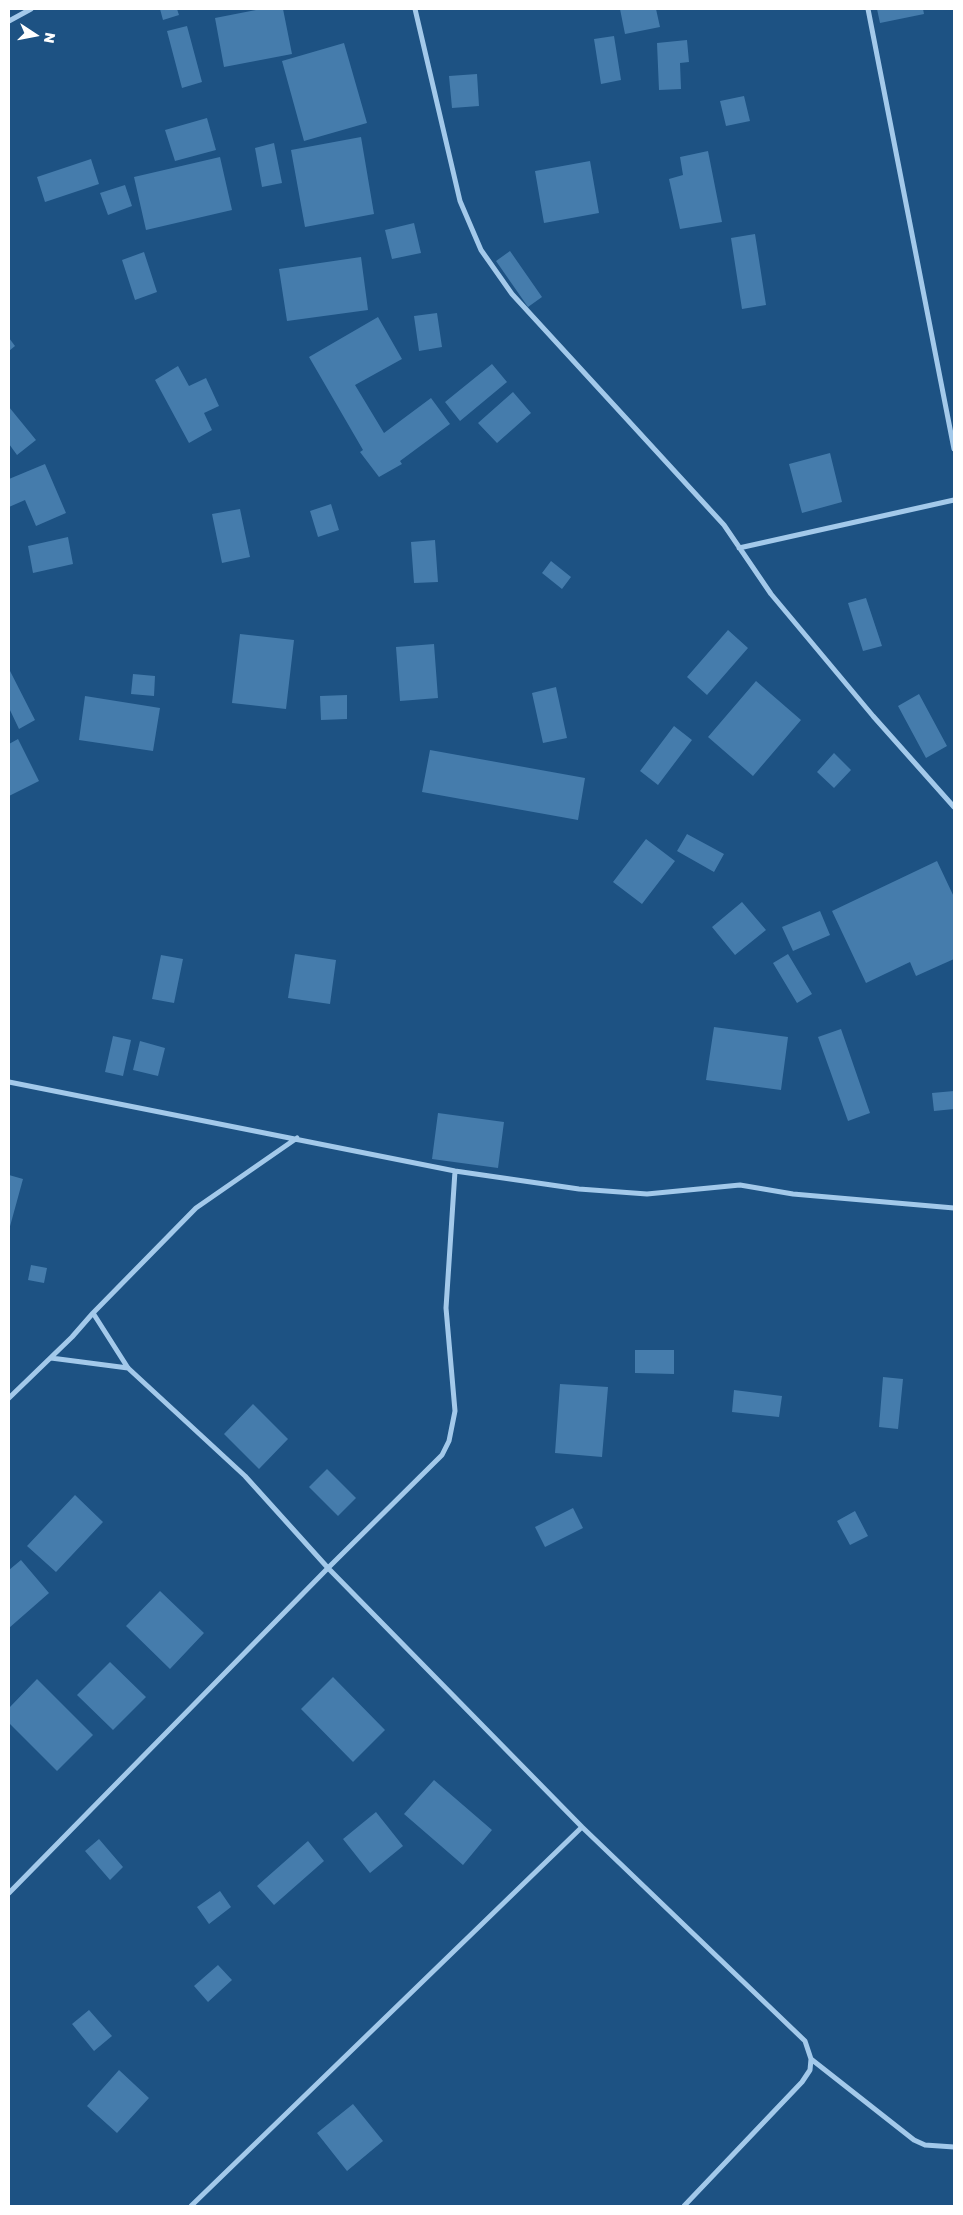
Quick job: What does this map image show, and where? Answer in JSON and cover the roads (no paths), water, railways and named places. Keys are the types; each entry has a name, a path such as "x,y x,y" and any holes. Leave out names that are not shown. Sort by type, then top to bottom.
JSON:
{"street":[{"path":"9,21 31,9"},
{"path":"415,9 460,201 481,250 512,294 724,525 778,602 873,716 954,807"},
{"path":"868,9 954,449"},
{"path":"739,548 954,500"},
{"path":"9,1082 297,1138 363,1154 455,1171 579,1190 647,1194 740,1185 793,1194 954,1208"},
{"path":"9,1398 51,1358 93,1312 196,1208 297,1138"},
{"path":"9,1893 328,1568 442,1455 449,1441 455,1411 446,1308 455,1171"},
{"path":"93,1312 128,1368 245,1476 328,1568 582,1827 798,2032 805,2041 811,2059 810,2070 802,2082 684,2206"},
{"path":"51,1358 128,1368"},
{"path":"192,2206 582,1827"},
{"path":"811,2059 914,2140 925,2145 954,2147"}]}
